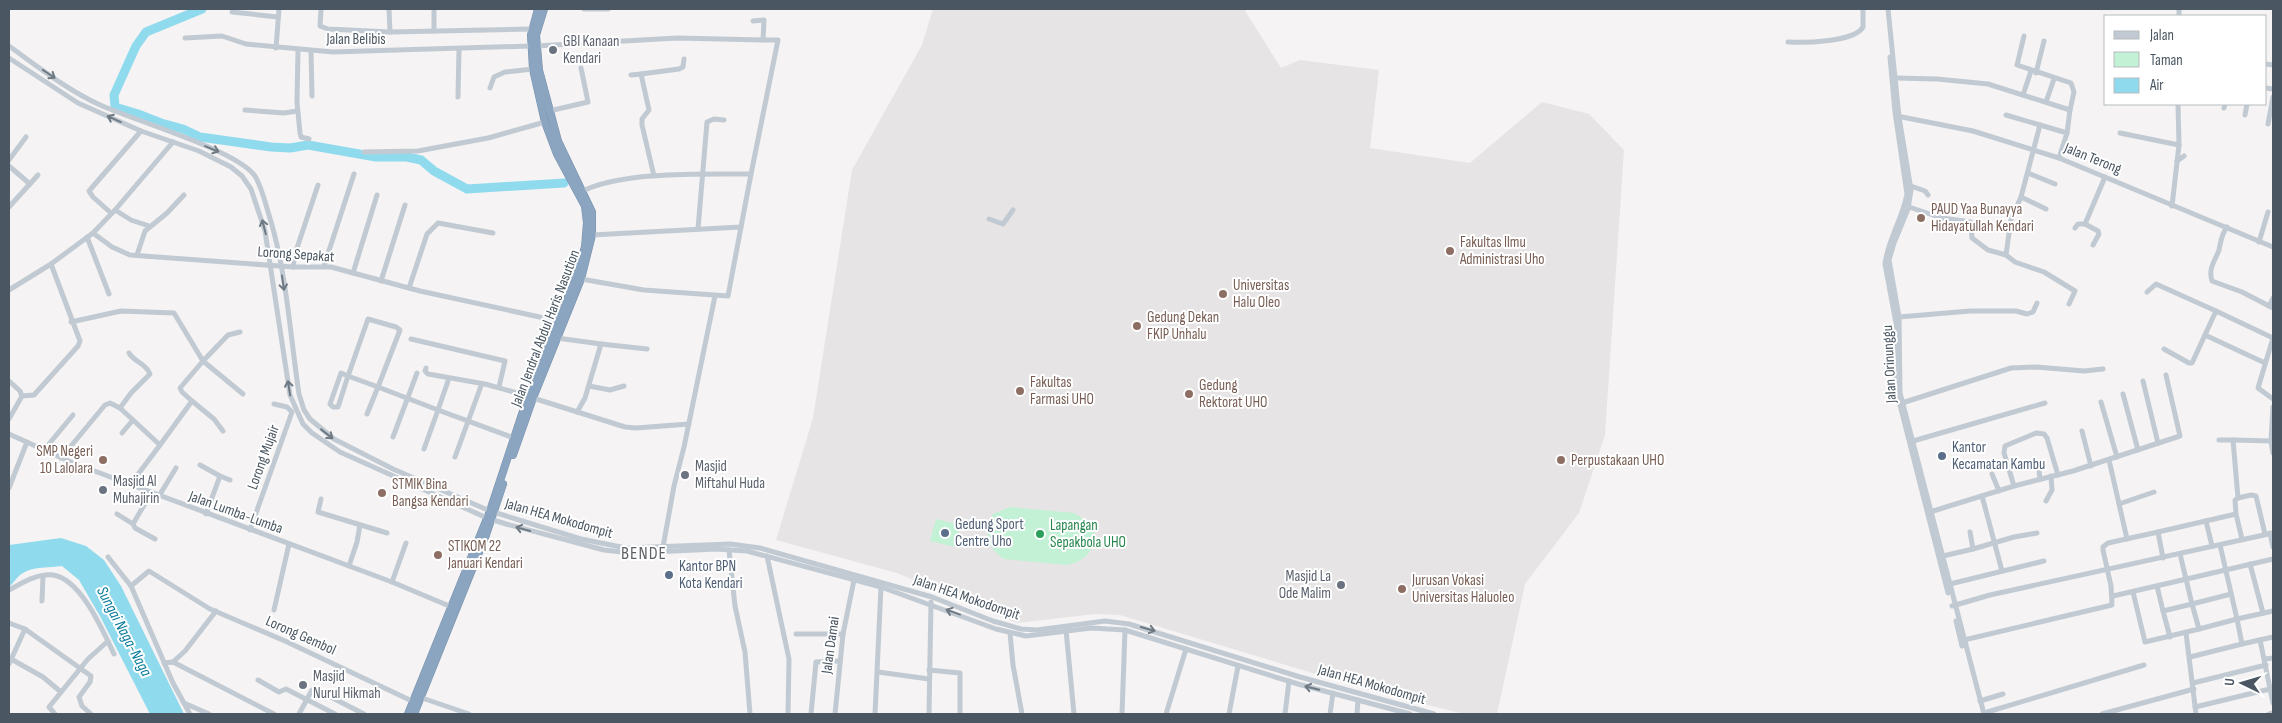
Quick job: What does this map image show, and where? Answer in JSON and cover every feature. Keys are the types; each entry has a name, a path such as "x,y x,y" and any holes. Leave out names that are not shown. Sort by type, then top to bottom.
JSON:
{"highway":[{"name":"Jalan Jendral Abdul Haris Nasution","path":"491,515 530,397 558,321 581,280 592,235 592,212 557,154 545,122 531,29 538,9"},
{"name":"Jalan Jendral Abdul Haris Nasution","path":"530,397 558,338 571,298 586,234 586,214 580,192 562,151 533,69 533,46 544,9"},
{"name":"Jalan Jendral Abdul Haris Nasution","path":"491,515 514,438 527,406"},
{"path":"414,714 491,515"},
{"path":"408,714 418,701"}],"street":[{"path":"276,48 279,9"},
{"path":"321,9 320,24 324,28 390,32 531,29"},
{"path":"389,9 390,32"},
{"path":"434,9 434,31"},
{"path":"584,9 608,9"},
{"path":"1788,42 1826,42 1858,33 1863,27 1863,9"},
{"name":"Jalan Orinunggu","path":"1887,9 1897,116 1907,194 1886,254 1885,264 1896,323 1895,379 1898,396 1943,556 1953,606 1983,714"},
{"path":"232,12 278,17"},
{"path":"581,280 638,289 715,296 726,296 729,294 778,40 763,40 764,20 753,20"},
{"name":"Jalan Orinunggu","path":"1889,32 1896,78 1897,116 1911,186 1909,207 1894,242 1889,260 1899,317 1899,372 1902,403 1953,606 1983,714"},
{"name":"Jalan Belibis","path":"185,38 222,36 242,44 311,51 364,53 459,50 677,38 763,40"},
{"path":"2024,36 2017,65 2054,79 2068,82 2073,86 2074,92 2067,133 2059,158"},
{"path":"2024,95 2044,41"},
{"path":"9,46 70,88 96,103 227,155 246,165 255,176 262,192 275,234 299,394 304,410 310,419 334,439 491,515"},
{"path":"298,50 297,110 300,136 310,139"},
{"path":"458,97 459,50"},
{"path":"311,51 312,96"},
{"path":"9,58 78,103 141,131 199,150 231,167 242,176 251,189 260,213 271,265 290,394 303,424 312,433 340,452 491,515"},
{"path":"632,75 679,69 683,67 684,60"},
{"path":"549,111 588,102 581,68"},
{"path":"490,88 491,82 499,74 533,69"},
{"path":"642,74 649,110 642,119 642,125 654,176"},
{"path":"1896,78 1982,83 2070,110"},
{"path":"2046,102 2054,79"},
{"path":"2268,124 2273,97"},
{"path":"2172,206 2179,145 2178,105"},
{"path":"2245,116 2247,105"},
{"path":"244,110 284,113 297,110"},
{"path":"2006,115 2067,133"},
{"name":"Jalan Terong","path":"1897,116 1973,131 2059,158 2273,247"},
{"path":"698,229 707,122 714,119 724,120"},
{"path":"364,152 418,151 488,138 545,122"},
{"path":"2006,255 2011,219 2021,197 2040,125"},
{"path":"141,131 89,191 91,195 113,211 149,226"},
{"path":"2120,133 2179,145"},
{"path":"9,160 26,137"},
{"path":"9,290 50,264 93,233 173,142"},
{"path":"2177,161 2184,156"},
{"path":"9,166 30,184"},
{"path":"2028,173 2055,184"},
{"path":"324,266 354,174"},
{"path":"580,192 630,178 702,174 751,174"},
{"path":"9,207 38,175"},
{"path":"2085,224 2105,177"},
{"path":"294,267 295,254 318,185"},
{"path":"1911,186 1925,190 1928,195"},
{"path":"137,255 142,238 149,226 167,213 184,195"},
{"path":"353,273 377,195"},
{"path":"2021,197 2046,209"},
{"path":"381,281 405,205"},
{"path":"1909,207 1942,218 1972,222 1972,238 1988,250 2006,255 2015,262 2044,272 2075,291 2069,304"},
{"path":"989,219 1003,224 1013,210"},
{"path":"2259,242 2268,212"},
{"path":"409,288 427,234 438,223 493,233"},
{"path":"2075,228 2078,224 2085,224 2097,230 2099,234 2093,245"},
{"path":"592,235 741,227"},
{"path":"2227,228 2221,237 2219,250 2211,266 2212,281 2242,292 2271,307 2273,298"},
{"name":"Lorong Sepakat","path":"93,233 122,252 137,255 294,267 324,266 409,288 558,321"},
{"path":"87,237 109,294"},
{"path":"22,396 34,395 78,346 80,340 71,322 50,264"},
{"path":"2147,292 2156,284 2273,338 2258,388 2273,399"},
{"path":"662,547 715,296"},
{"path":"1899,317 1970,310 2016,310 2029,314 2033,312 2037,303"},
{"path":"71,322 122,311 172,312 203,361 243,394"},
{"path":"2164,349 2191,363 2216,312"},
{"path":"367,414 378,387 398,336 400,329 368,320 348,376 337,408 332,406 330,404 339,375 342,373 348,376 378,387 408,399 514,438"},
{"path":"222,431 214,419 182,392 180,388 228,335 240,332"},
{"path":"2204,336 2265,363"},
{"path":"558,338 647,348"},
{"path":"411,339 505,361 499,387"},
{"path":"578,412 589,386 602,344"},
{"path":"120,408 131,393 150,374 145,366 131,356 129,352"},
{"path":"1902,403 2011,368 2036,367 2070,371 2103,369"},
{"path":"426,368 425,372 433,375 499,387 628,427 689,424"},
{"path":"393,437 417,373"},
{"path":"1930,513 2014,486 2090,466 2180,436 2166,375"},
{"path":"9,381 20,391 22,396"},
{"path":"424,449 448,381"},
{"path":"2144,381 2158,443"},
{"path":"455,457 481,386"},
{"path":"589,386 610,390 624,386"},
{"path":"2123,394 2138,450"},
{"path":"9,420 22,396"},
{"path":"130,485 192,401"},
{"path":"2101,402 2117,457"},
{"path":"61,458 105,405 110,403 120,408 160,445"},
{"path":"1913,441 2046,403"},
{"name":"Lorong Mujair","path":"250,530 292,412 290,408 274,404"},
{"path":"2273,407 2273,453"},
{"path":"44,450 73,415"},
{"path":"122,433 133,420"},
{"path":"2082,431 2090,466"},
{"name":"Jalan Lumba-Lumba","path":"9,434 61,458 130,485 392,582 454,608"},
{"path":"2014,486 2006,460 2005,446 2036,434 2044,434 2047,438 2058,475"},
{"path":"2219,440 2272,441"},
{"path":"2233,440 2238,498 2235,503 2242,540"},
{"path":"9,488 27,442"},
{"path":"2108,460 2128,538"},
{"path":"2038,462 2040,479"},
{"path":"200,466 230,480"},
{"path":"159,496 176,468"},
{"path":"1992,474 1999,491"},
{"path":"206,514 220,476"},
{"path":"2046,501 2052,490 2051,476"},
{"path":"2119,504 2154,492"},
{"path":"133,524 151,493"},
{"path":"2238,498 2251,495 2256,496 2273,547"},
{"path":"1982,496 2002,571"},
{"path":"321,499 318,512 387,533"},
{"path":"117,514 133,524 135,528 155,539"},
{"path":"1964,640 2109,606 2114,602 2103,546 2128,538 2236,514"},
{"name":"Jalan HEA Mokodompit","path":"491,515 593,545 632,553 729,550 747,551 794,560 931,597 1013,628 1037,630 1114,622 1177,638 1422,713 1434,714"},
{"path":"2206,521 2212,546"},
{"path":"349,566 357,542 360,525"},
{"path":"1970,532 1973,549"},
{"path":"2158,532 2163,558"},
{"path":"1953,606 2269,533"},
{"path":"1943,556 1995,544 2014,536 2037,534"},
{"path":"392,582 406,543"},
{"path":"274,610 289,544"},
{"name":"Jalan HEA Mokodompit","path":"593,545 626,548 730,544 760,548 854,580 881,587 1010,633 1026,636 1100,628 1126,630 1289,682 1358,700 1393,712 1410,714"},
{"path":"2220,545 2242,644"},
{"path":"729,550 735,606 744,652 750,714"},
{"path":"2180,554 2198,629"},
{"path":"767,556 789,659 788,714"},
{"path":"108,557 130,586 164,663 190,714"},
{"path":"2113,596 2273,559"},
{"path":"1950,584 2044,561"},
{"path":"2250,564 2263,613"},
{"name":"Lorong Gembol","path":"130,586 149,571 216,611 418,701 469,714"},
{"path":"9,590 43,576 52,575 61,578 77,588 114,654"},
{"path":"42,601 43,576"},
{"name":"Jalan Damai","path":"835,714 843,634 854,580"},
{"path":"2157,586 2170,637"},
{"path":"875,714 881,587"},
{"path":"2133,592 2145,642 2273,611"},
{"path":"2163,612 2231,594"},
{"path":"929,714 931,597"},
{"path":"173,662 185,651 216,611"},
{"path":"9,623 26,629 81,667 91,677 90,682 79,695 82,706 91,714"},
{"path":"1065,626 1074,714"},
{"path":"26,629 10,661 33,670 61,692"},
{"path":"1122,714 1126,630"},
{"path":"1010,633 1013,665 1022,714"},
{"path":"2186,633 2196,714"},
{"path":"796,634 843,634"},
{"path":"2190,657 2273,637"},
{"path":"1174,644 1177,638"},
{"path":"2260,640 2273,703"},
{"path":"55,714 49,707 81,667 108,641"},
{"path":"1166,714 1186,649"},
{"path":"2102,714 2193,686 2273,658"},
{"path":"811,714 816,662 840,661"},
{"path":"164,663 173,662 274,714"},
{"path":"1983,714 2144,665"},
{"path":"1229,714 1238,666"},
{"path":"1272,676 1274,669"},
{"path":"930,670 960,673 960,714"},
{"path":"878,672 929,679"},
{"path":"258,680 279,692 286,689 335,714"},
{"path":"1285,714 1289,682"},
{"path":"2195,707 2271,687"},
{"path":"299,714 315,689 364,714"},
{"path":"1330,714 1333,693"},
{"path":"1980,702 2003,694"},
{"path":"1356,714 1358,700"},
{"path":"183,703 208,714"},
{"path":"2269,714 2273,713"}],"shaded area":[{"name":"Universitas Halu Oleo","path":"933,9 1244,9 1281,68 1300,60 1379,70 1370,148 1470,163 1542,102 1589,114 1624,150 1605,435 1579,513 1525,584 1497,714 1464,714 1372,691 1120,615 1095,614 1017,623 897,573 776,540 813,418 852,170 922,45"}],"green space":[{"name":"Lapangan Sepakbola UHO","path":"1010,507 1074,513 1092,526 1095,535 1092,547 1085,557 1073,564 1067,565 1004,559 990,544 988,527 993,514"},
{"name":"Gedung Sport Centre Uho","path":"936,519 961,525 955,547 930,541"}],"water":[{"name":"Sungai Naga-Naga","path":"61,538 86,546 104,560 121,586 184,714 150,714 101,618 79,580 62,566 37,568 27,571 19,576 9,587 9,545"}],"waterway":[{"path":"202,9 146,32 136,46 114,95 115,107 183,129 200,137 271,147 290,148 308,145 376,157 407,157 421,160 434,171 467,189 564,183"}],"place":[{"name":"GBI Kanaan Kendari","path":"553,50"},
{"name":"PAUD Yaa Bunayya Hidayatullah Kendari","path":"1921,218"},
{"name":"Fakultas Ilmu Administrasi Uho","path":"1450,251"},
{"name":"Universitas Halu Oleo","path":"1223,294"},
{"name":"Gedung Dekan FKIP Unhalu","path":"1137,326"},
{"name":"Fakultas Farmasi UHO","path":"1020,391"},
{"name":"Gedung Rektorat UHO","path":"1189,394"},
{"name":"Kantor Kecamatan Kambu","path":"1942,456"},
{"name":"SMP Negeri 10 Lalolara","path":"103,460"},
{"name":"Perpustakaan UHO","path":"1561,460"},
{"name":"Masjid Miftahul Huda","path":"685,475"},
{"name":"Masjid Al Muhajirin","path":"103,490"},
{"name":"STMIK Bina Bangsa Kendari","path":"382,493"},
{"name":"Gedung Sport Centre Uho","path":"945,533"},
{"name":"Lapangan Sepakbola UHO","path":"1040,534"},
{"name":"STIKOM 22 Januari Kendari","path":"438,555"},
{"name":"Kantor BPN Kota Kendari","path":"669,575"},
{"name":"Masjid La Ode Malim","path":"1341,585"},
{"name":"Jurusan Vokasi Universitas Haluoleo","path":"1402,589"},
{"name":"Masjid Nurul Hikmah","path":"303,685"}],"district":[{"name":"BENDE","path":"644,553"}]}
